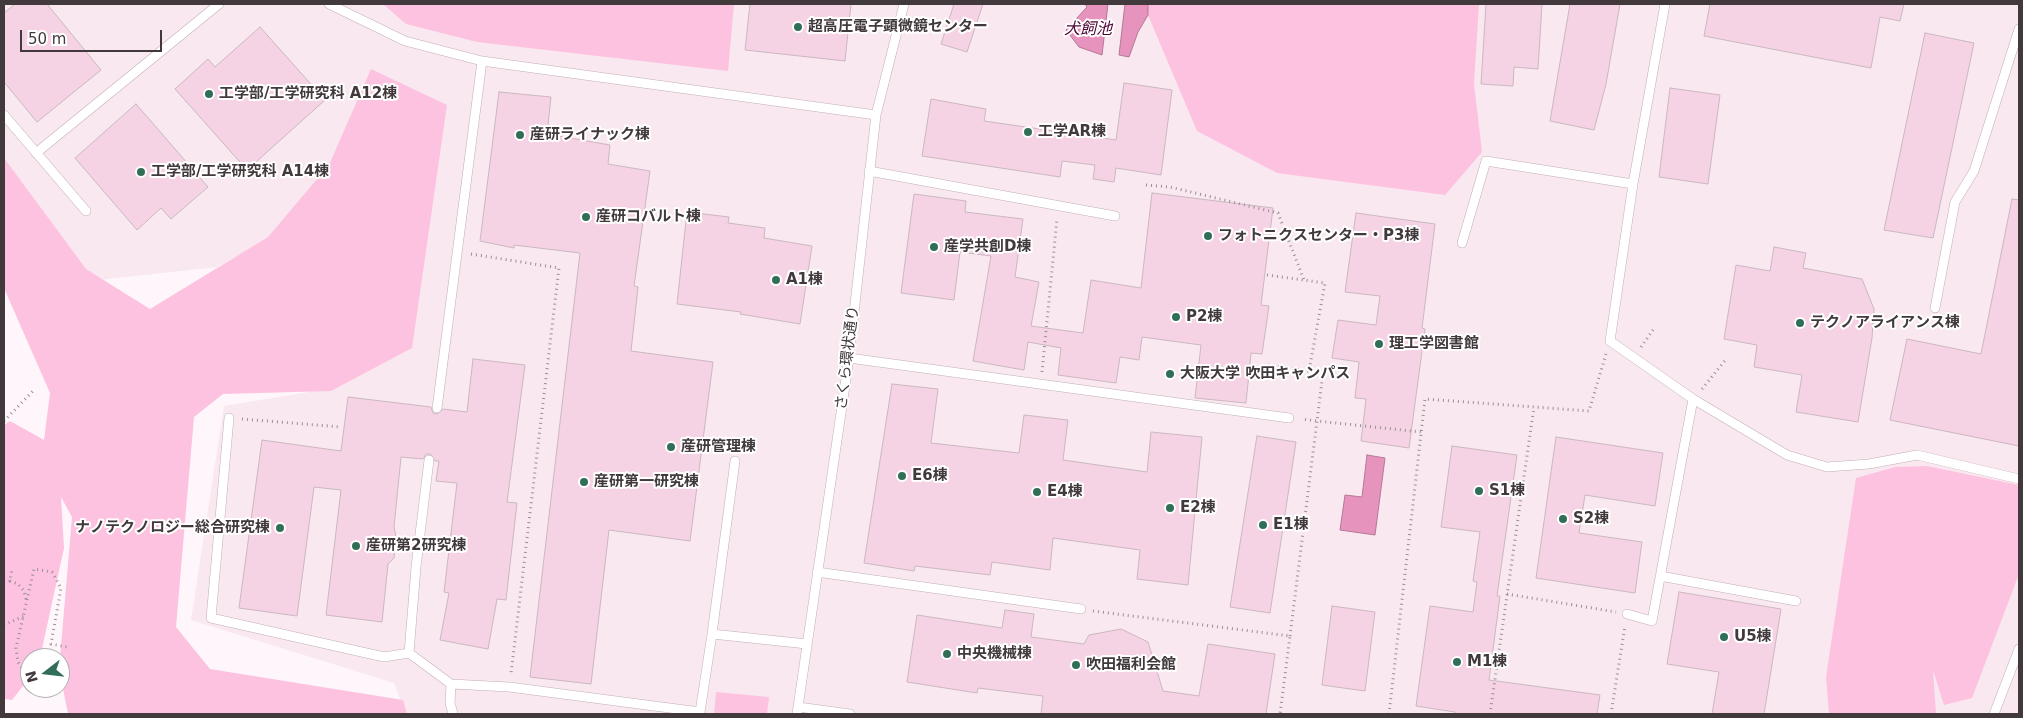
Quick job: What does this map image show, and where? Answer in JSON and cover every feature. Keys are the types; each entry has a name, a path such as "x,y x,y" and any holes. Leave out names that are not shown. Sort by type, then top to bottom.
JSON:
{"lane":[{"path":"36,153 219,4"},
{"path":"329,4 405,41 482,60 876,115"},
{"path":"1665,4 1633,184 1610,341 1693,399 1787,455 1827,467 1869,464 1917,455 2019,479"},
{"name":"さくら環状通り","path":"798,711 849,358 876,115 901,6"},
{"path":"1935,308 1955,202 1974,171 2019,29"},
{"path":"437,408 482,60"},
{"path":"4,115 86,212"},
{"path":"1462,243 1486,161 1633,184"},
{"path":"869,171 1115,216"},
{"path":"849,358 1289,418"},
{"path":"1627,614 1652,621 1693,399"},
{"path":"228,418 210,618 384,657 409,653 451,684 509,687 699,713 712,634 734,461"},
{"path":"409,653 416,567 429,460"},
{"path":"817,572 1081,609"},
{"path":"1660,576 1796,601"},
{"path":"712,634 807,644"},
{"path":"1994,714 2015,671 2019,649"},
{"path":"451,684 450,703 453,714"},
{"path":"798,711 850,714"}],"path":[{"path":"1146,185 1170,187 1278,213 1304,280"},
{"path":"1041,385 1058,207"},
{"path":"458,252 559,268 509,687"},
{"path":"1267,275 1277,276 1325,283 1304,280 1267,275"},
{"path":"1310,371 1325,283"},
{"path":"1634,357 1655,327"},
{"path":"1389,714 1425,399 1590,412 1610,341"},
{"path":"1693,399 1727,358"},
{"path":"1268,364 1323,373 1280,714"},
{"path":"4,420 34,390"},
{"path":"1490,714 1534,407"},
{"path":"228,418 341,427"},
{"path":"1317,421 1421,432"},
{"path":"10,581 12,569"},
{"path":"20,665 16,648 34,569 52,572 61,588 51,644 67,647"},
{"path":"4,583 10,581 18,584 24,591 26,602"},
{"path":"1508,594 1627,614 1611,714"},
{"path":"1081,609 1290,636"},
{"path":"4,624 24,616"}],"shaded area":[{"name":"大阪大学 吹田キャンパス","path":"4,4 383,4 403,17 657,4 2019,4 2019,714 406,714 394,683 191,620 224,406 309,392 333,357 284,230 217,267 90,281 4,168"},
{"path":"383,4 734,4 728,71 477,42 406,24"},
{"path":"1148,4 1479,4 1474,84 1482,152 1445,195 1277,173 1197,131 1148,15"},
{"path":"371,69 447,105 412,348 331,391 223,394 194,417 176,627 210,669 403,700 407,714 68,714 65,698 70,698 70,648 61,648 72,517 61,497 64,548 42,648 20,648 20,690 12,700 4,699 4,425 10,421 44,440 50,393 4,288 4,158 86,269 150,309 268,237 329,165"},
{"path":"1927,466 2019,485 2019,574 1972,698 1944,705 1933,670 1936,714 1829,714 1826,677 1856,478 1895,467"},
{"path":"716,692 769,697 767,714 714,714"}],"water":[{"name":"犬飼池","path":"1085,4 1108,4 1102,55 1079,47 1066,30 1087,7"},
{"name":"犬飼池","path":"1125,4 1148,4 1148,15 1138,32 1129,57 1119,55"},
{"path":"1367,455 1385,458 1375,535 1340,530 1345,495 1362,497"}],"building":[{"path":"15,4 47,4 101,70 37,122 4,82 4,13"},
{"name":"超高圧電子顕微鏡センター","path":"750,4 851,4 845,61 745,50"},
{"path":"954,4 983,4 967,52 941,44"},
{"path":"1486,4 1542,4 1538,69 1514,67 1513,86 1481,84"},
{"path":"1570,4 1620,4 1606,84 1594,130 1550,121"},
{"path":"1710,4 1904,4 1900,21 1880,17 1871,68 1704,36"},
{"name":"工学部/工学研究科 A12棟","path":"260,27 325,100 247,170 175,89 208,59 215,67"},
{"path":"1925,33 1974,43 1933,238 1884,230"},
{"name":"工学AR棟","path":"1124,83 1172,90 1161,175 1116,168 1114,182 1093,179 1095,165 1062,161 1060,177 922,156 931,99 986,109 984,121 1116,140"},
{"path":"1670,88 1720,95 1708,184 1659,177"},
{"path":"499,92 551,97 547,134 610,145 608,164 650,171 634,286 638,287 631,351 713,362 690,541 609,530 591,684 530,677 580,253 514,245 514,248 480,241"},
{"name":"工学部/工学研究科 A14棟","path":"136,104 208,187 171,219 161,208 137,230 75,158"},
{"path":"1152,193 1273,208 1261,305 1269,306 1262,354 1251,353 1246,403 1195,398 1201,345 1142,337 1139,360 1120,357 1116,383 1058,375 1061,348 1028,342 1024,370 973,361 991,256 960,252 954,300 901,293 914,194 966,201 965,212 1023,219 1015,277 1039,282 1031,326 1083,333 1091,280 1141,288"},
{"path":"2012,199 2019,200 2019,446 1890,420 1907,339 1981,354"},
{"path":"687,212 729,217 728,223 765,228 764,238 812,246 800,324 740,314 741,312 677,304"},
{"name":"理工学図書館","path":"1356,213 1435,224 1422,328 1425,329 1409,448 1361,441 1366,399 1355,398 1359,362 1332,358 1338,320 1376,325 1380,296 1345,292"},
{"name":"テクノアライアンス棟","path":"1774,247 1806,253 1803,268 1862,279 1874,309 1872,338 1858,422 1796,412 1802,375 1754,367 1757,345 1724,339 1736,265 1770,271"},
{"path":"473,359 525,365 507,502 517,503 506,600 497,599 488,649 440,640 449,593 444,592 457,483 436,481 439,461 435,461 430,454 426,454 423,459 401,457 394,527 396,537 394,558 388,564 382,622 326,615 341,490 314,487 297,616 239,608 262,440 341,451 348,397 431,407 433,413 437,414 443,409 467,412"},
{"path":"892,384 938,389 931,443 1019,453 1024,415 1068,420 1063,460 1147,472 1151,432 1202,437 1188,585 1137,579 1140,550 1053,538 1050,570 992,562 990,575 915,566 914,571 864,563"},
{"name":"E1棟","path":"1257,436 1296,442 1270,613 1230,607"},
{"name":"S2棟","path":"1556,437 1663,453 1655,506 1585,495 1579,533 1642,542 1635,593 1536,578"},
{"path":"1452,446 1517,455 1497,596 1500,596 1489,680 1600,695 1597,714 1455,714 1455,712 1416,706 1430,606 1473,612 1477,582 1473,581 1480,532 1441,527"},
{"name":"U5棟","path":"1679,592 1781,609 1764,714 1712,714 1719,672 1667,664"},
{"path":"1332,606 1375,612 1365,691 1322,685"},
{"name":"吹田福利会館","path":"1005,610 1034,614 1031,637 1084,644 1089,635 1121,629 1148,642 1163,691 1199,696 1208,644 1275,654 1266,714 1041,714 1043,696 978,688 977,693 907,682 917,615 1002,628"}],"place":[{"name":"超高圧電子顕微鏡センター","path":"798,27"},
{"name":"工学部/工学研究科 A12棟","path":"209,94"},
{"name":"工学AR棟","path":"1028,132"},
{"name":"産研ライナック棟","path":"520,135"},
{"name":"工学部/工学研究科 A14棟","path":"141,172"},
{"name":"産研コバルト棟","path":"586,217"},
{"name":"フォトニクスセンター・P3棟","path":"1208,236"},
{"name":"産学共創D棟","path":"934,247"},
{"name":"A1棟","path":"776,280"},
{"name":"P2棟","path":"1176,317"},
{"name":"テクノアライアンス棟","path":"1800,323"},
{"name":"理工学図書館","path":"1379,344"},
{"name":"大阪大学 吹田キャンパス","path":"1170,374"},
{"name":"産研管理棟","path":"671,447"},
{"name":"E6棟","path":"902,476"},
{"name":"産研第一研究棟","path":"584,482"},
{"name":"S1棟","path":"1479,491"},
{"name":"E4棟","path":"1037,492"},
{"name":"E2棟","path":"1170,508"},
{"name":"S2棟","path":"1563,519"},
{"name":"E1棟","path":"1263,525"},
{"name":"ナノテクノロジー総合研究棟","path":"280,528"},
{"name":"産研第2研究棟","path":"356,546"},
{"name":"U5棟","path":"1724,637"},
{"name":"中央機械棟","path":"947,654"},
{"name":"M1棟","path":"1457,662"},
{"name":"吹田福利会館","path":"1076,665"}]}
